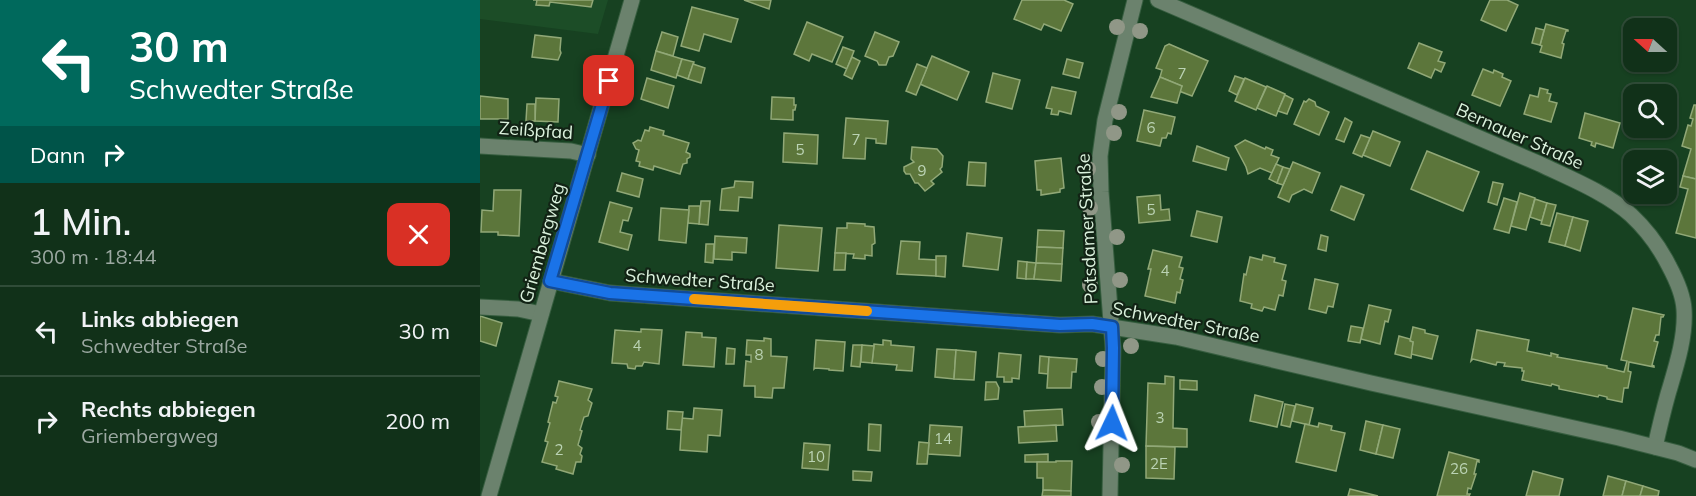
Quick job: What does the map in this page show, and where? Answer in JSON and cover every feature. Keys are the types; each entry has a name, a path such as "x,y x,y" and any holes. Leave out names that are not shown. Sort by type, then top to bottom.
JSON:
{"street":[{"name":"Griembergweg","path":"489,496 632,0"},
{"name":"Potsdamer Straße","path":"1110,496 1113,348 1100,156 1105,120 1135,0"},
{"name":"Bernauer Straße","path":"1158,0 1540,164 1604,197 1631,215 1665,257 1676,279 1684,310 1683,331 1676,366 1655,447"},
{"name":"Zeißpfad","path":"480,146 571,151 588,155"},
{"name":"Schwedter Straße","path":"550,281 610,293 1112,327 1176,337 1655,447 1696,460"},
{"path":"480,307 518,309 541,314"}],"shaded area":[{"path":"480,0 608,0 598,34 480,19"}],"building":[{"path":"537,0 593,0 591,7 550,2 549,6 536,5"},
{"path":"744,0 771,0 769,9"},
{"path":"1022,0 1064,0 1073,4 1061,31 1044,24 1041,30 1014,19"},
{"path":"1490,0 1507,0 1518,5 1506,31 1481,20"},
{"path":"692,7 738,19 731,42 704,34 699,51 681,46"},
{"path":"807,22 843,37 832,62 812,54 809,61 794,54"},
{"path":"1546,24 1568,30 1562,43 1564,44 1561,58 1540,52"},
{"path":"1536,28 1544,30 1540,45 1532,43"},
{"path":"662,32 678,37 673,56 656,51"},
{"path":"875,32 899,42 886,65 879,65 877,61 865,56"},
{"path":"535,35 561,38 561,53 558,60 532,57"},
{"path":"1419,43 1442,52 1438,61 1445,63 1441,72 1435,69 1431,78 1408,68"},
{"path":"1169,44 1208,61 1192,96 1179,91 1182,86 1160,77 1162,70 1156,68 1165,46"},
{"path":"843,47 854,51 847,69 836,64"},
{"path":"656,51 682,59 676,78 651,70"},
{"path":"932,56 969,72 957,100 920,84"},
{"path":"852,57 860,61 852,79 844,75"},
{"path":"682,59 694,62 688,79 677,75"},
{"path":"1067,59 1083,63 1079,78 1063,74"},
{"path":"693,64 705,68 701,83 688,79"},
{"path":"917,64 927,68 916,95 906,91"},
{"path":"1483,69 1493,73 1494,70 1511,81 1500,106 1472,95"},
{"path":"993,73 1020,80 1012,109 986,102"},
{"path":"1235,76 1244,79 1237,95 1229,91"},
{"path":"1160,77 1182,86 1177,103 1151,97"},
{"path":"647,78 674,86 668,108 641,99"},
{"path":"1245,78 1266,87 1256,110 1235,101"},
{"path":"1267,86 1285,94 1276,116 1257,108"},
{"path":"1052,87 1076,92 1071,114 1059,111 1058,115 1051,114 1052,109 1046,108"},
{"path":"1540,88 1548,90 1547,93 1551,94 1549,101 1557,103 1551,122 1524,114 1530,95 1538,97"},
{"path":"1285,95 1293,99 1287,114 1278,111"},
{"path":"480,96 508,99 508,119 480,119"},
{"path":"772,97 794,98 794,105 796,105 793,110 793,120 771,119"},
{"path":"536,98 559,99 558,122 535,121"},
{"path":"1309,99 1315,102 1316,106 1329,112 1319,135 1294,124 1304,101"},
{"path":"527,104 535,104 535,121 526,121"},
{"path":"1694,105 1696,105 1696,179 1683,176 1691,149 1682,146 1688,125 1691,126 1693,119 1690,118"},
{"path":"1144,110 1175,117 1171,134 1168,133 1166,138 1162,138 1160,146 1137,141"},
{"path":"1585,113 1620,123 1613,148 1596,143 1595,147 1591,145 1592,142 1579,138"},
{"path":"846,118 888,121 886,144 876,143 876,139 866,138 865,159 843,158"},
{"path":"1345,118 1352,122 1344,142 1336,139"},
{"path":"650,127 664,131 663,135 689,143 686,152 690,154 690,157 687,163 683,164 680,174 654,166 653,170 639,166 640,162 636,161 639,150 633,143 641,141 645,130 649,131"},
{"path":"1373,131 1400,142 1390,166 1363,155"},
{"path":"784,133 818,135 817,164 783,162"},
{"path":"1361,135 1370,138 1362,157 1353,153"},
{"path":"1245,140 1273,150 1271,155 1279,158 1272,173 1260,168 1248,174 1235,146"},
{"path":"1197,146 1229,158 1226,170 1193,161"},
{"path":"912,147 937,149 943,156 940,169 942,172 931,181 934,184 925,191 918,183 915,183 910,174 904,171 904,167 914,162 911,159"},
{"path":"1427,151 1479,172 1463,211 1411,189"},
{"path":"1061,158 1064,188 1060,189 1060,192 1041,195 1041,190 1037,190 1035,161"},
{"path":"969,162 986,163 985,186 967,185"},
{"path":"1293,162 1320,173 1312,193 1304,189 1292,195 1289,202 1278,197"},
{"path":"1276,164 1283,167 1277,183 1269,179"},
{"path":"1283,167 1290,169 1283,185 1277,183"},
{"path":"622,173 643,179 639,197 617,191"},
{"path":"1683,176 1696,179 1696,238 1676,233 1688,189 1680,187"},
{"path":"735,181 753,182 752,198 739,197 738,211 720,210 722,189 734,187"},
{"path":"1493,182 1503,184 1497,205 1488,202"},
{"path":"1341,186 1364,195 1354,220 1331,210"},
{"path":"494,190 521,190 519,236 481,232 482,210 493,211"},
{"path":"1520,193 1535,198 1526,230 1511,226"},
{"path":"1160,195 1161,210 1169,209 1170,220 1139,223 1137,197"},
{"path":"1504,198 1517,202 1509,233 1494,229"},
{"path":"1535,199 1547,203 1542,221 1530,217"},
{"path":"701,201 710,201 708,225 699,224"},
{"path":"610,202 632,208 628,221 623,220 620,232 632,235 628,250 599,242"},
{"path":"1547,203 1556,205 1550,226 1541,224"},
{"path":"689,206 700,206 699,224 688,223"},
{"path":"661,208 689,210 686,243 659,240"},
{"path":"1197,211 1222,217 1217,242 1191,236"},
{"path":"1557,213 1573,217 1565,246 1549,242"},
{"path":"1573,217 1588,221 1580,251 1565,246"},
{"path":"847,223 874,227 875,243 872,245 872,256 865,255 865,259 853,258 854,254 835,253 837,228 847,228"},
{"path":"779,225 822,228 818,271 776,268"},
{"path":"1038,230 1064,231 1063,248 1037,247"},
{"path":"967,233 1002,238 998,270 963,266"},
{"path":"1321,235 1328,237 1326,251 1318,249"},
{"path":"715,236 747,238 746,253 732,252 732,260 714,259"},
{"path":"901,241 920,242 919,259 937,260 936,276 897,274"},
{"path":"706,244 714,244 713,263 705,262"},
{"path":"1037,247 1063,248 1062,264 1036,263"},
{"path":"1153,250 1182,257 1179,267 1183,268 1180,279 1183,280 1175,303 1145,296"},
{"path":"835,253 846,253 845,270 834,270"},
{"path":"1263,255 1275,258 1274,262 1286,265 1282,280 1286,281 1283,296 1279,295 1275,310 1264,307 1262,311 1251,308 1252,304 1240,301 1244,274 1246,275 1250,257 1262,260"},
{"path":"936,256 946,256 945,277 936,276"},
{"path":"1018,261 1027,262 1026,279 1017,278"},
{"path":"1027,262 1036,263 1034,279 1026,279"},
{"path":"1036,263 1062,264 1061,281 1034,279"},
{"path":"1315,279 1338,284 1333,307 1328,306 1326,313 1309,309"},
{"path":"1369,305 1391,310 1388,322 1385,321 1380,344 1361,339"},
{"path":"1633,308 1664,315 1661,317 1659,335 1656,335 1654,341 1658,342 1652,365 1654,367 1629,362 1628,371 1631,372 1628,388 1624,388 1622,402 1599,395 1598,397 1559,389 1559,386 1552,384 1551,386 1522,380 1524,371 1522,368 1504,366 1505,363 1497,362 1496,365 1473,359 1471,361 1477,330 1529,340 1527,351 1551,356 1551,353 1558,355 1557,357 1607,366 1607,368 1624,372 1627,361 1621,360"},
{"path":"480,316 502,323 496,346 480,341"},
{"path":"1351,326 1363,328 1360,343 1348,341"},
{"path":"1413,327 1438,336 1432,359 1411,354 1413,342 1410,341"},
{"path":"641,329 662,330 659,364 644,362 642,366 636,366 635,369 628,368 627,364 612,363 615,330 641,332"},
{"path":"686,332 702,333 702,337 716,338 714,367 683,365"},
{"path":"1399,336 1413,342 1411,358 1395,354"},
{"path":"764,338 771,339 771,356 787,357 784,388 773,388 772,398 755,397 755,386 744,386 746,361 751,362 751,355 746,355 747,340 764,341"},
{"path":"816,340 845,342 843,371 814,369"},
{"path":"883,340 891,341 891,345 914,347 912,371 896,370 897,365 872,363 874,344 883,345"},
{"path":"853,345 862,345 860,367 851,366"},
{"path":"862,345 874,346 872,363 861,362"},
{"path":"727,348 735,349 734,364 726,364"},
{"path":"937,349 956,350 954,379 935,377"},
{"path":"956,350 976,352 974,380 954,379"},
{"path":"999,353 1021,355 1019,379 1012,378 1012,382 1004,382 1004,377 997,377"},
{"path":"1040,356 1049,357 1048,374 1039,373"},
{"path":"1049,357 1077,359 1076,372 1072,372 1071,388 1047,388"},
{"path":"1165,376 1174,377 1173,428 1187,429 1187,447 1146,446 1148,383 1165,384"},
{"path":"1180,380 1197,381 1197,390 1180,389"},
{"path":"559,381 592,389 588,400 592,403 580,430 582,431 578,445 582,448 581,462 576,462 573,474 542,462 548,442 545,441 550,423 548,422 553,402 556,403 558,397 555,396"},
{"path":"986,382 996,382 999,388 998,399 985,400"},
{"path":"1255,395 1283,402 1277,427 1250,421"},
{"path":"1285,404 1295,406 1290,427 1281,425"},
{"path":"1296,404 1313,408 1309,425 1292,421"},
{"path":"694,408 722,410 720,436 708,435 707,452 680,450 682,418 693,419"},
{"path":"1062,409 1063,425 1025,427 1024,411"},
{"path":"668,411 683,412 681,430 667,429"},
{"path":"1366,421 1383,425 1376,454 1360,450"},
{"path":"1319,423 1332,426 1331,430 1345,433 1336,471 1296,462 1305,424 1318,427"},
{"path":"869,424 881,425 880,451 868,450"},
{"path":"930,425 962,427 960,456 928,454"},
{"path":"1056,425 1057,441 1019,443 1018,427"},
{"path":"1383,425 1400,429 1393,458 1376,454"},
{"path":"919,442 929,443 927,464 917,464"},
{"path":"804,443 830,445 828,470 802,468"},
{"path":"1146,446 1175,447 1174,479 1146,478"},
{"path":"1449,452 1479,460 1471,489 1468,488 1469,496 1437,496"},
{"path":"1048,454 1048,462 1025,462 1025,455"},
{"path":"1072,461 1071,491 1043,490 1043,478 1037,478 1037,462"},
{"path":"853,471 872,472 871,481 853,480"},
{"path":"1533,471 1563,479 1559,496 1526,496"},
{"path":"1608,476 1626,481 1622,496 1603,496"},
{"path":"1626,481 1643,486 1640,496 1622,496"},
{"path":"1643,486 1659,491 1658,496 1640,496"},
{"path":"1350,489 1378,496 1348,496"},
{"path":"1043,490 1071,491 1071,496 1042,496"}],"slow traffic":[{"path":"694,299 867,311"}],"route":[{"path":"609,81 550,281 610,293 1112,327 1112,423"}]}
